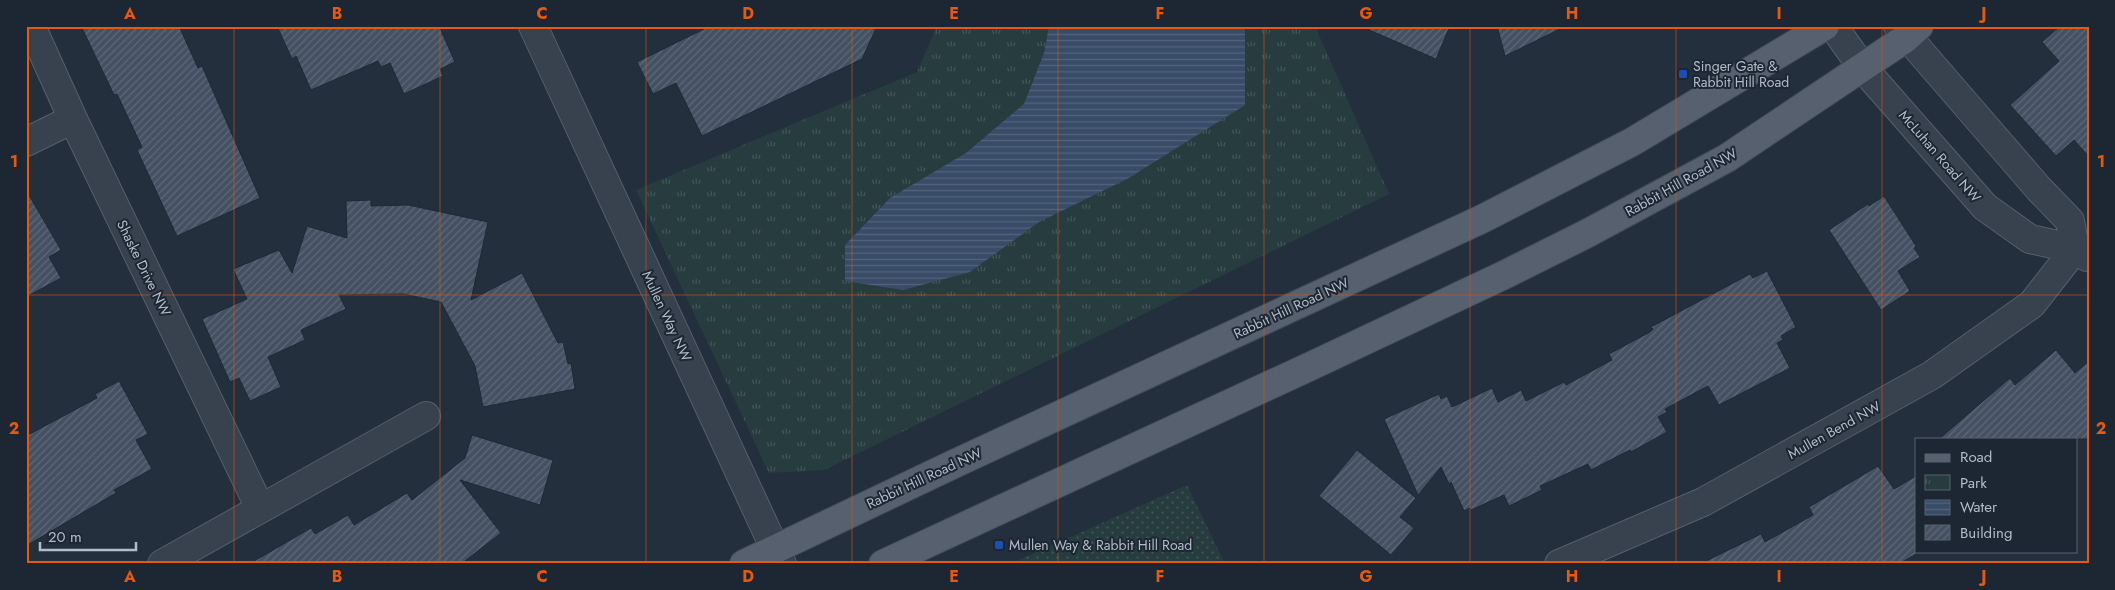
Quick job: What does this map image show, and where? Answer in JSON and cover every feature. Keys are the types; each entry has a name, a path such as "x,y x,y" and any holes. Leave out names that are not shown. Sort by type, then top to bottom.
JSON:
{"main road":[{"name":"Rabbit Hill Road NW","path":"744,564 778,556 1507,206 1632,142 1825,26"},
{"name":"Rabbit Hill Road NW","path":"883,564 1311,366 1588,232 1728,158 1862,67 1908,30"}],"street":[{"name":"Shaske Drive NW","path":"31,26 73,119 260,508"},
{"name":"Mullen Way NW","path":"533,26 778,556"},
{"name":"McLuhan Road NW","path":"1832,26 1862,67 1985,207 2030,239 2082,253"},
{"path":"1908,30 2039,189 2070,221 2082,253"},
{"path":"26,142 73,119"},
{"name":"Mullen Bend NW","path":"1559,564 1703,502 1932,375 2032,304 2082,253"},
{"path":"162,564 426,416"}],"green space":[{"path":"937,26 1315,26 1389,194 824,470 769,473 636,190 917,72"},
{"path":"1187,485 1225,564 1010,564"}],"water":[{"path":"1049,26 1245,26 1245,105 1129,178 1039,222 970,272 903,290 845,281 845,245 890,198 966,153 1024,104 1044,53"}],"building":[{"path":"81,26 179,26 198,68 202,66 260,198 177,236 137,150 142,147 117,94 114,95"},
{"path":"277,26 439,26 455,62 440,69 443,76 404,94 390,63 381,67 378,61 311,90 296,56 292,59"},
{"path":"710,26 877,26 862,59 702,136 676,83 653,94 637,62"},
{"path":"1360,26 1450,26 1436,59"},
{"path":"1497,26 1566,26 1505,56"},
{"path":"2060,26 2089,26 2089,157 2074,140 2056,156 2010,105 2059,61 2042,42"},
{"path":"26,190 61,250 49,257 61,278 26,297"},
{"path":"1884,196 1916,246 1914,248 1920,257 1898,271 1910,291 1881,310 1829,230 1868,204 1869,206"},
{"path":"371,200 371,206 408,205 488,222 471,300 522,273 558,343 563,342 568,364 571,363 575,389 483,407 475,366 441,302 404,294 339,295 346,309 301,330 305,340 268,357 281,387 250,401 239,378 230,382 202,319 247,299 233,269 279,250 292,273 307,226 347,238 346,201"},
{"path":"1767,271 1796,327 1781,336 1783,340 1777,343 1790,368 1719,405 1708,386 1665,409 1667,412 1658,417 1667,432 1631,452 1630,450 1591,470 1588,464 1540,486 1542,490 1509,506 1504,495 1471,510 1470,508 1464,511 1451,482 1449,484 1441,467 1418,495 1384,419 1439,394 1441,399 1447,396 1452,407 1492,388 1498,402 1521,390 1526,401 1564,382 1566,385 1612,360 1609,354 1650,332 1653,329 1651,327 1750,274 1753,278"},
{"path":"2056,350 2075,373 2089,361 2089,439 1940,438 2010,378 2015,385"},
{"path":"119,381 148,434 136,440 152,469 114,490 116,493 26,546 26,436 97,398 95,394"},
{"path":"472,435 553,460 540,505 460,480 501,533 461,564 249,564 311,528 315,534 348,515 354,525 407,493 412,500 465,458"},
{"path":"1357,450 1416,498 1400,517 1414,528 1391,555 1319,496"},
{"path":"1878,466 1894,489 1915,477 1916,554 1899,564 1700,564 1761,534 1765,542 1813,515 1809,507"}],"place":[{"name":"Singer Gate & Rabbit Hill Road","path":"1683,74"},
{"name":"Mullen Way & Rabbit Hill Road","path":"999,545"}]}
